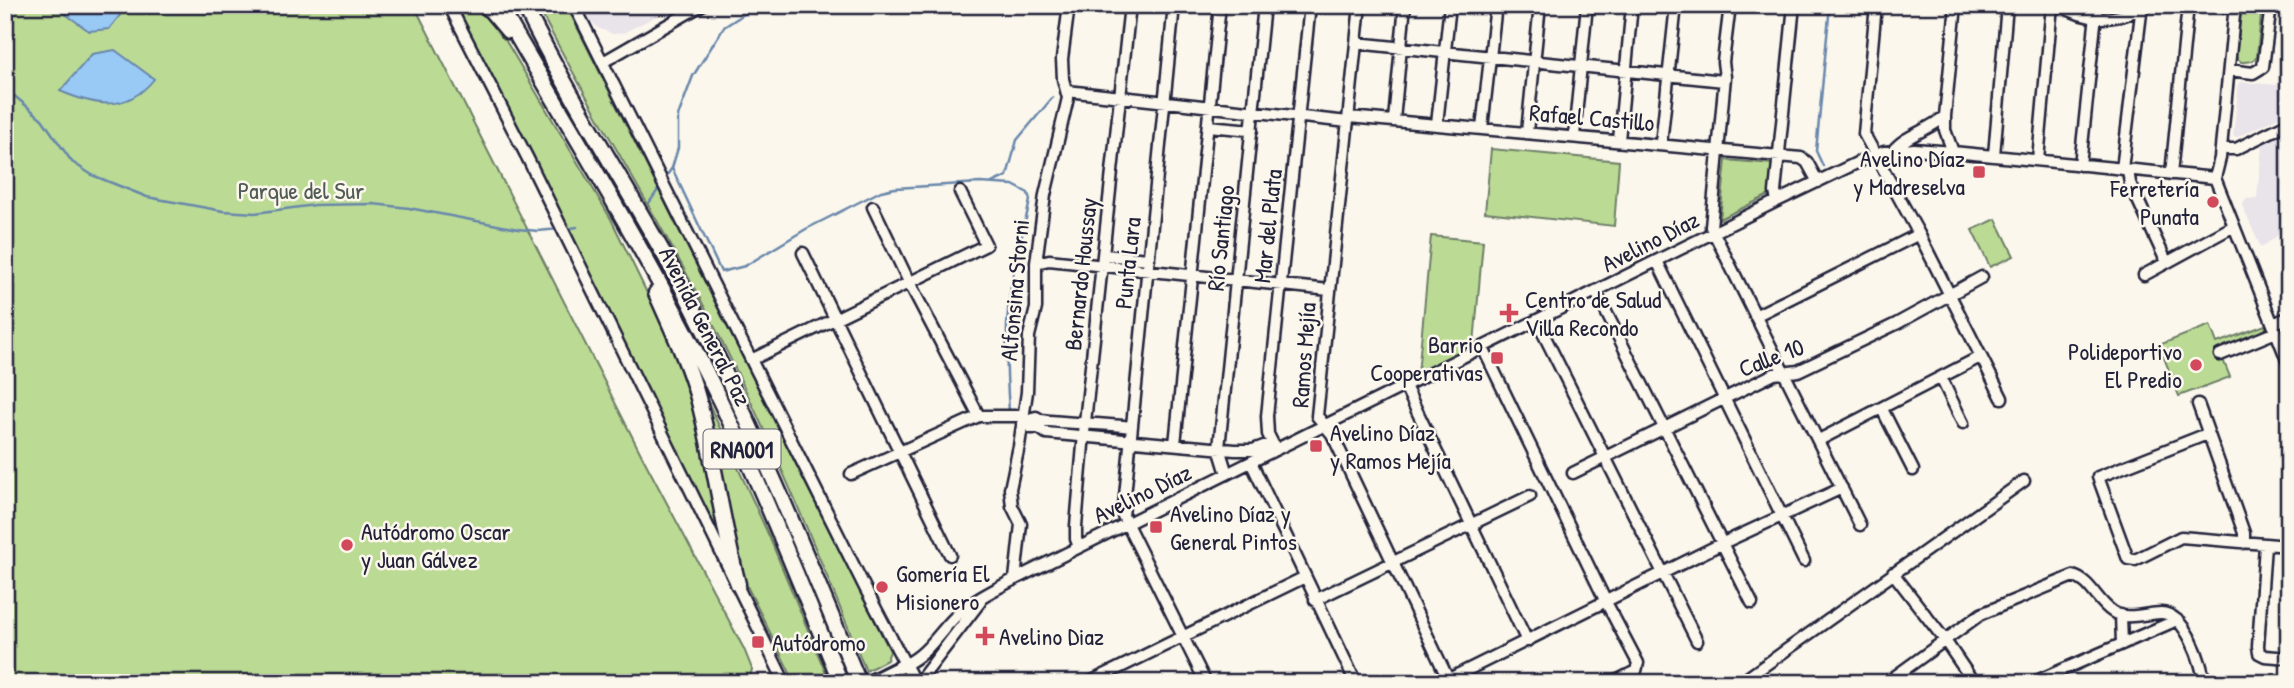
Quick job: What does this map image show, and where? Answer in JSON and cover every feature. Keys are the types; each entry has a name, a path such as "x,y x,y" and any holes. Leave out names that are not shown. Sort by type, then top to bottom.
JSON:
{"highway":[{"path":"486,5 500,24 523,46"},
{"name":"Avenida General Paz","path":"499,5 673,307 724,410 785,546 840,681"},
{"name":"Avenida General Paz","path":"524,5 551,58 681,286 755,434 857,677"},
{"path":"628,227 691,374 738,584"}],"main road":[{"path":"868,683 906,664"}],"street":[{"path":"449,5 785,683"},
{"name":"Avenida General Paz","path":"574,5 865,588 917,683"},
{"path":"603,62 702,5"},
{"name":"Alfonsina Storni","path":"1015,579 1021,524 1012,506 1010,489 1025,401 1029,337 1036,308 1036,263 1045,195 1068,98 1062,59 1069,5"},
{"name":"Bernardo Houssay","path":"1079,547 1076,526 1085,422 1130,5"},
{"name":"Punta Lara","path":"1126,524 1123,516 1131,427 1174,5"},
{"path":"1175,444 1220,5"},
{"name":"Río Santiago","path":"1227,474 1219,448 1264,5"},
{"name":"Mar del Plata","path":"1274,447 1268,434 1267,416 1310,5"},
{"name":"Ramos Mejía","path":"1360,5 1317,416 1332,434 1393,561 1444,681"},
{"path":"1394,120 1405,5"},
{"path":"1437,124 1450,5"},
{"path":"1482,128 1496,5"},
{"path":"1527,132 1540,5"},
{"path":"1574,136 1587,5"},
{"path":"1619,140 1632,5"},
{"path":"1661,144 1676,5"},
{"path":"1730,5 1723,62 1724,81 1711,227 1860,525"},
{"path":"1777,201 1775,192 1794,5"},
{"path":"1876,5 1863,130 1950,294 2001,398"},
{"path":"1953,152 1947,140 1945,116 1956,5"},
{"path":"1994,155 2007,5"},
{"path":"2038,160 2052,5"},
{"path":"2060,5 2095,19 2105,20 2142,7 2125,170 2166,261"},
{"path":"2080,165 2097,5"},
{"path":"2171,174 2188,5"},
{"path":"2205,5 2235,7 2221,149 2215,178 2289,365"},
{"path":"2228,70 2253,73 2263,67 2270,5"},
{"path":"1356,43 1724,81"},
{"path":"1711,80 1713,69 1723,62"},
{"name":"Rafael Castillo","path":"1067,92 1299,116 1394,120 1779,155 1805,160 1818,182"},
{"path":"1893,150 1945,116"},
{"path":"2221,149 2236,149 2289,123"},
{"path":"1209,126 1252,130"},
{"name":"Avelino Díaz","path":"906,664 922,655 959,613 988,593 1251,462 1274,447 1325,425 1876,154 1893,150 1953,152 2215,178"},
{"path":"751,360 910,285 986,245 960,192"},
{"path":"873,207 910,285 979,416"},
{"path":"2144,275 2234,226"},
{"path":"1755,316 1919,234"},
{"path":"803,253 950,555"},
{"path":"1104,255 1193,275 1329,290"},
{"path":"1036,263 1049,260 1103,267 1148,265"},
{"path":"1657,261 1804,561"},
{"name":"Calle 10","path":"1573,472 1774,374 1798,371 1896,324 1982,277"},
{"path":"1596,292 1752,603"},
{"path":"2220,355 2274,328 2289,317"},
{"path":"1537,321 1665,572 1697,641"},
{"path":"1483,348 1638,663 1636,671 1612,683"},
{"path":"1819,440 1980,357"},
{"path":"1941,378 1963,423"},
{"path":"1405,386 1527,641"},
{"path":"1025,401 1032,405 1046,433 1219,448 1253,450 1274,447"},
{"path":"2198,404 2244,533 2244,543"},
{"path":"1882,409 1913,470"},
{"path":"851,474 979,416 1022,416"},
{"path":"1039,422 1085,422 1131,427"},
{"path":"2207,434 2101,476 2098,481 2129,559 2135,560 2181,537 2289,546"},
{"path":"1251,462 1356,683"},
{"path":"1740,683 2024,481"},
{"path":"1444,681 1842,488"},
{"path":"1315,600 1530,496"},
{"path":"1126,524 1206,683"},
{"path":"2266,545 2259,653 2289,658"},
{"path":"1893,573 1944,639 1973,683"},
{"path":"1088,683 1305,577"},
{"path":"1886,683 1981,614 2066,577 2080,578 2110,611 2121,615 2163,613 2177,620 2201,660 2204,683"},
{"name":"Avelino Díaz","path":"917,683 988,593"},
{"path":"2121,615 2122,643"},
{"path":"2032,683 2177,620"}],"shaded area":[{"path":"583,5 678,5 623,33 613,34 598,28 590,20"},
{"path":"2285,5 2289,5 2289,112 2237,137 2233,136 2239,82 2277,85"},
{"path":"2289,127 2289,227 2261,248 2242,205 2246,199 2257,198 2262,145 2267,138"}],"green space":[{"name":"Parque del Sur","path":"5,5 414,5 642,456 744,649 752,669 749,683 719,683 692,676 690,683 5,683"},
{"path":"453,5 484,5 487,9 611,219 665,330 691,399 722,546"},
{"path":"537,5 566,5 890,651 887,660 866,671 790,489 729,356 686,273"},
{"path":"2242,5 2262,5 2257,56 2246,62 2241,62 2236,57"},
{"path":"1491,149 1619,161 1614,226 1485,212"},
{"path":"1726,160 1773,164 1769,195 1720,219"},
{"path":"1996,219 2014,256 1990,267 1972,230"},
{"path":"1431,236 1483,241 1474,344 1418,374"},
{"name":"Polideportivo El Predio","path":"2210,325 2217,343 2265,325 2268,334 2220,352 2230,377 2179,396 2159,345"},
{"path":"699,382 769,536 830,683 795,683 739,570"}],"water":[{"path":"53,5 128,5 109,29 89,31"},
{"path":"115,50 154,79 144,90 122,102 110,103 98,103 60,91 92,54"}],"waterway":[{"path":"665,178 672,168 678,148 678,116 693,76 724,27 758,5"},
{"path":"1823,166 1816,151 1830,5"},
{"path":"5,88 42,119 72,162 92,175 147,197 223,211 255,213 315,205 373,204 409,208 518,229 559,229"},
{"path":"992,183 1007,176 1017,140 1053,97"},
{"path":"672,168 721,272 745,266 806,229 881,191 980,183 1013,185 1028,193 1030,200 1008,309 1009,412"},
{"path":"649,203 660,187"},
{"path":"566,229 577,227"}],"place":[{"name":"Avelino Díaz y Madreselva","path":"1979,172"},
{"name":"Ferretería Punata","path":"2213,202"},
{"name":"Centro de Salud Villa Recondo","path":"1509,313"},
{"name":"Barrio Cooperativas","path":"1497,358"},
{"name":"Polideportivo El Predio","path":"2196,365"},
{"name":"Avelino Díaz y Ramos Mejía","path":"1316,446"},
{"name":"Avelino Díaz y General Pintos","path":"1156,527"},
{"name":"Autódromo Oscar y Juan Gálvez","path":"347,545"},
{"name":"Gomería El Misionero","path":"882,587"},
{"name":"Avelino Diaz","path":"985,636"},
{"name":"Autódromo","path":"758,642"}]}
